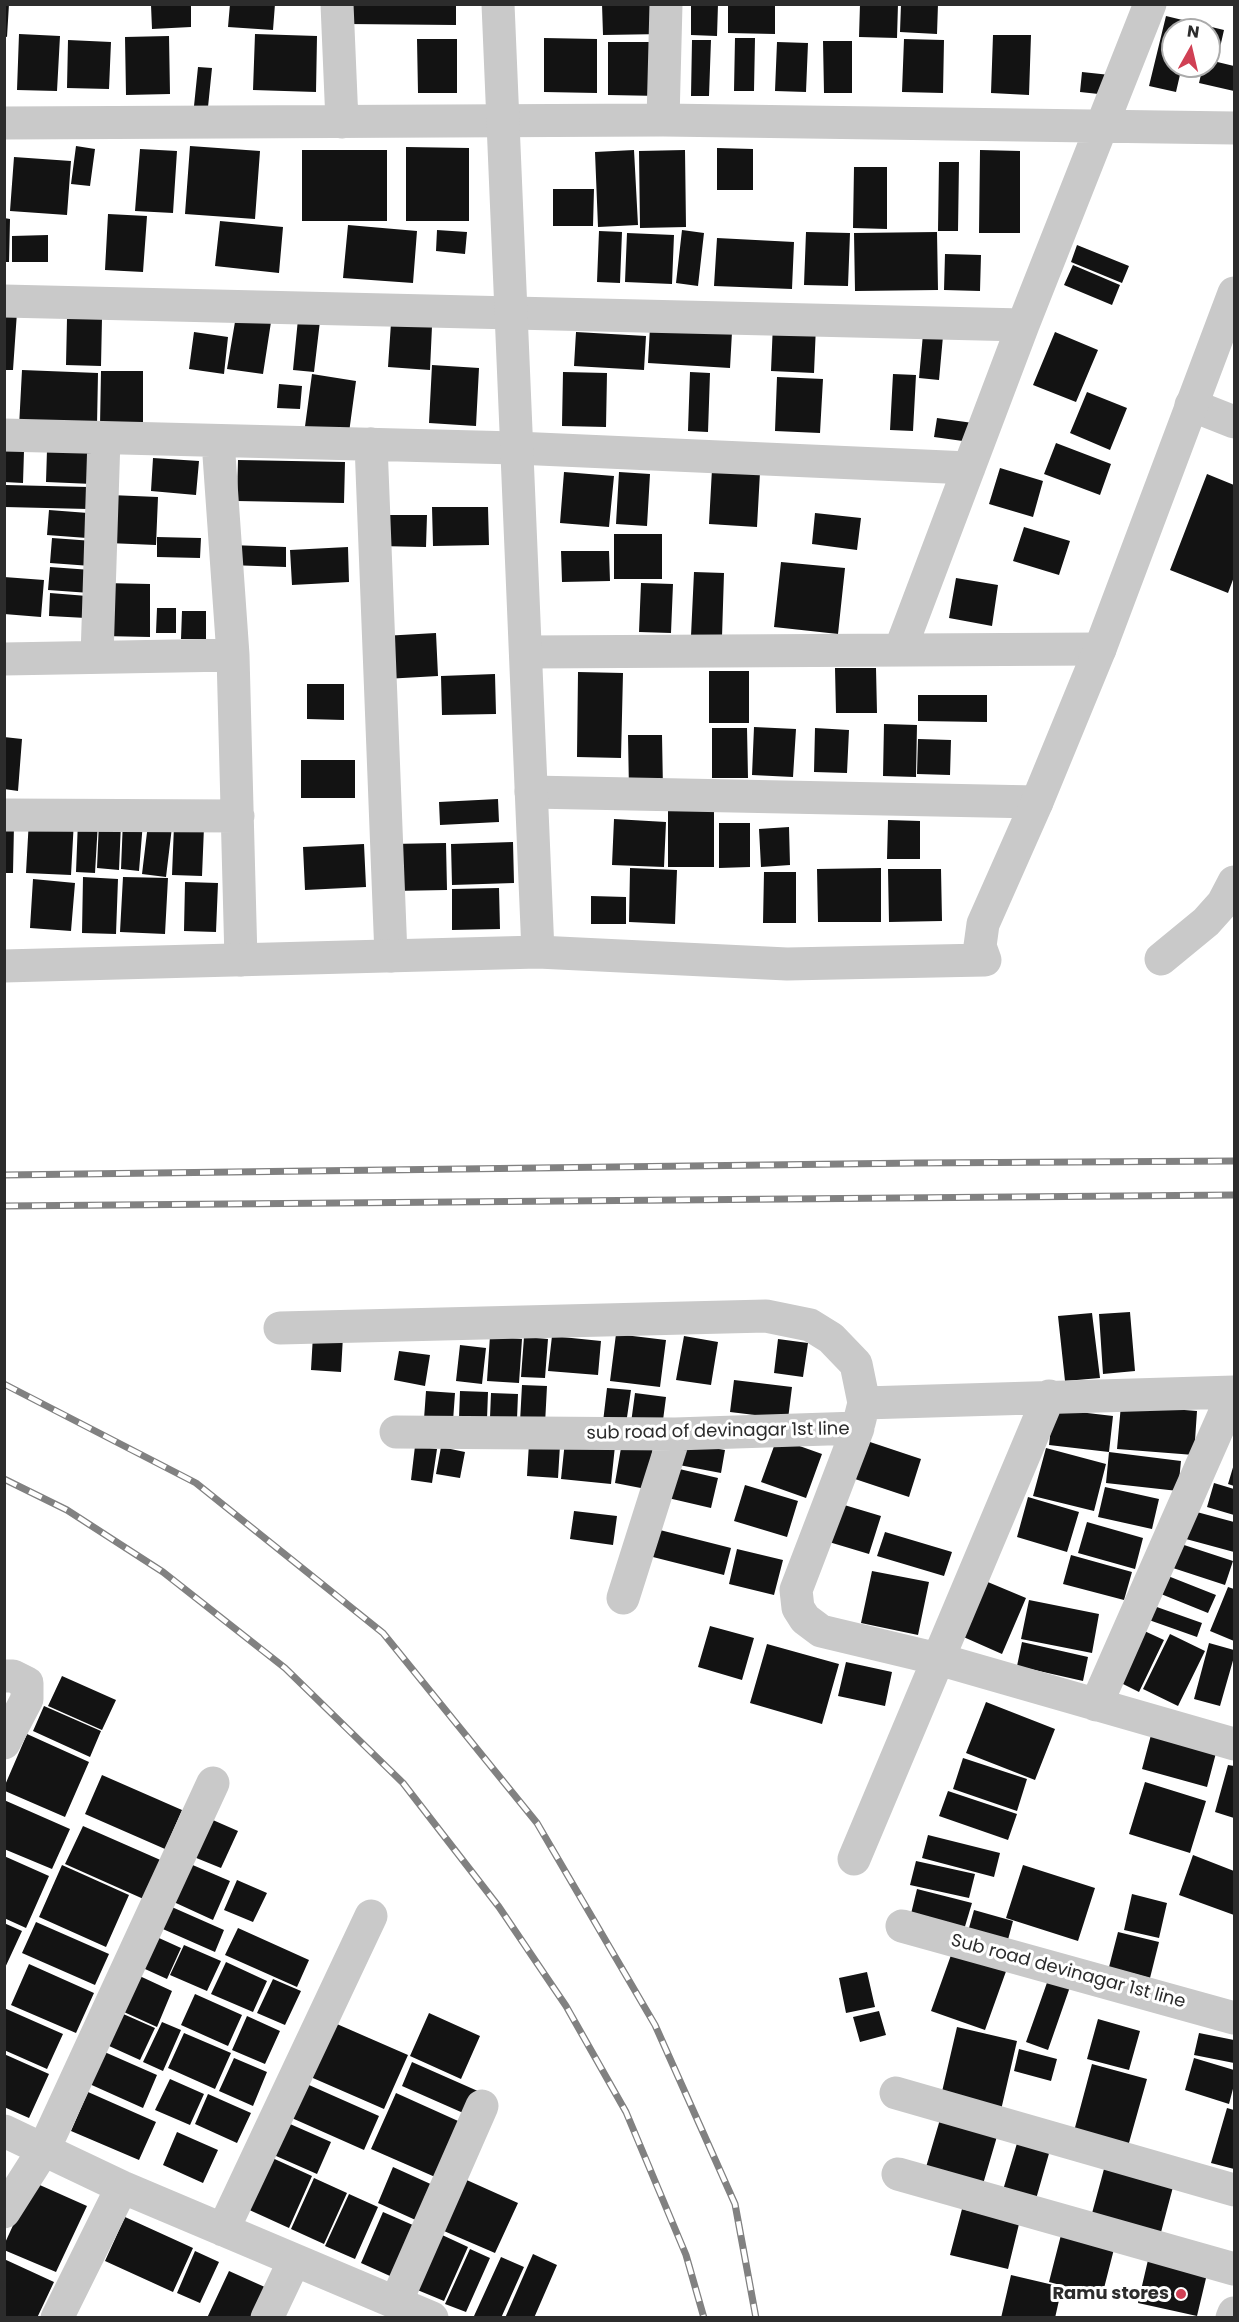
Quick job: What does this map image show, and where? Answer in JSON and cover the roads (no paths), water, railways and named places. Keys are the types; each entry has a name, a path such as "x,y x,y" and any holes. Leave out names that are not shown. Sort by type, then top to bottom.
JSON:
{"street":[{"path":"337,4 342,122"},
{"path":"498,4 538,952"},
{"path":"663,120 666,4"},
{"path":"900,650 1023,326 1150,4"},
{"path":"4,123 663,120 1234,128"},
{"path":"4,966 538,952 787,964 985,960 980,946 983,924 1037,802 1100,649 1234,292"},
{"path":"4,301 1023,326"},
{"path":"1191,405 1234,422"},
{"path":"4,435 516,448 969,468"},
{"path":"97,657 104,438"},
{"path":"218,441 232,655 241,960"},
{"path":"371,444 391,956"},
{"path":"525,652 1100,649"},
{"path":"4,659 232,655"},
{"path":"531,792 1037,802"},
{"path":"4,815 238,816"},
{"path":"1161,959 1206,922 1222,903 1234,882"},
{"path":"280,1328 766,1316 810,1325 831,1338 856,1364 861,1416 1049,1396 1234,1392 1096,1705"},
{"path":"854,1859 1049,1396"},
{"name":"sub road of devinagar 1st line","path":"396,1432 675,1434 861,1416 796,1590 798,1608 805,1618 821,1631 938,1659 1234,1744"},
{"path":"623,1598 675,1434"},
{"path":"4,1676 13,1676 27,1683 27,1699 4,1743"},
{"path":"4,2212 44,2149 213,1783"},
{"path":"223,2230 372,1916"},
{"name":"Sub road devinagar 1st line","path":"902,1926 1234,2018"},
{"path":"896,2093 1234,2190"},
{"path":"396,2302 482,2106"},
{"path":"4,2131 122,2187 432,2318"},
{"path":"898,2174 1234,2269"},
{"path":"57,2318 122,2187"},
{"path":"267,2318 294,2260"},
{"path":"1232,2318 1234,2313"}],"railway":[{"path":"4,1175 1234,1161"},
{"path":"4,1206 1234,1195"},
{"path":"4,1384 196,1483 383,1633 537,1823 655,2025 735,2204 756,2318"},
{"path":"4,1479 67,1510 163,1572 285,1668 403,1783 499,1907 566,2006 626,2112 686,2255 704,2318"}],"place":[{"name":"Ramu stores","path":"1181,2294"}]}
